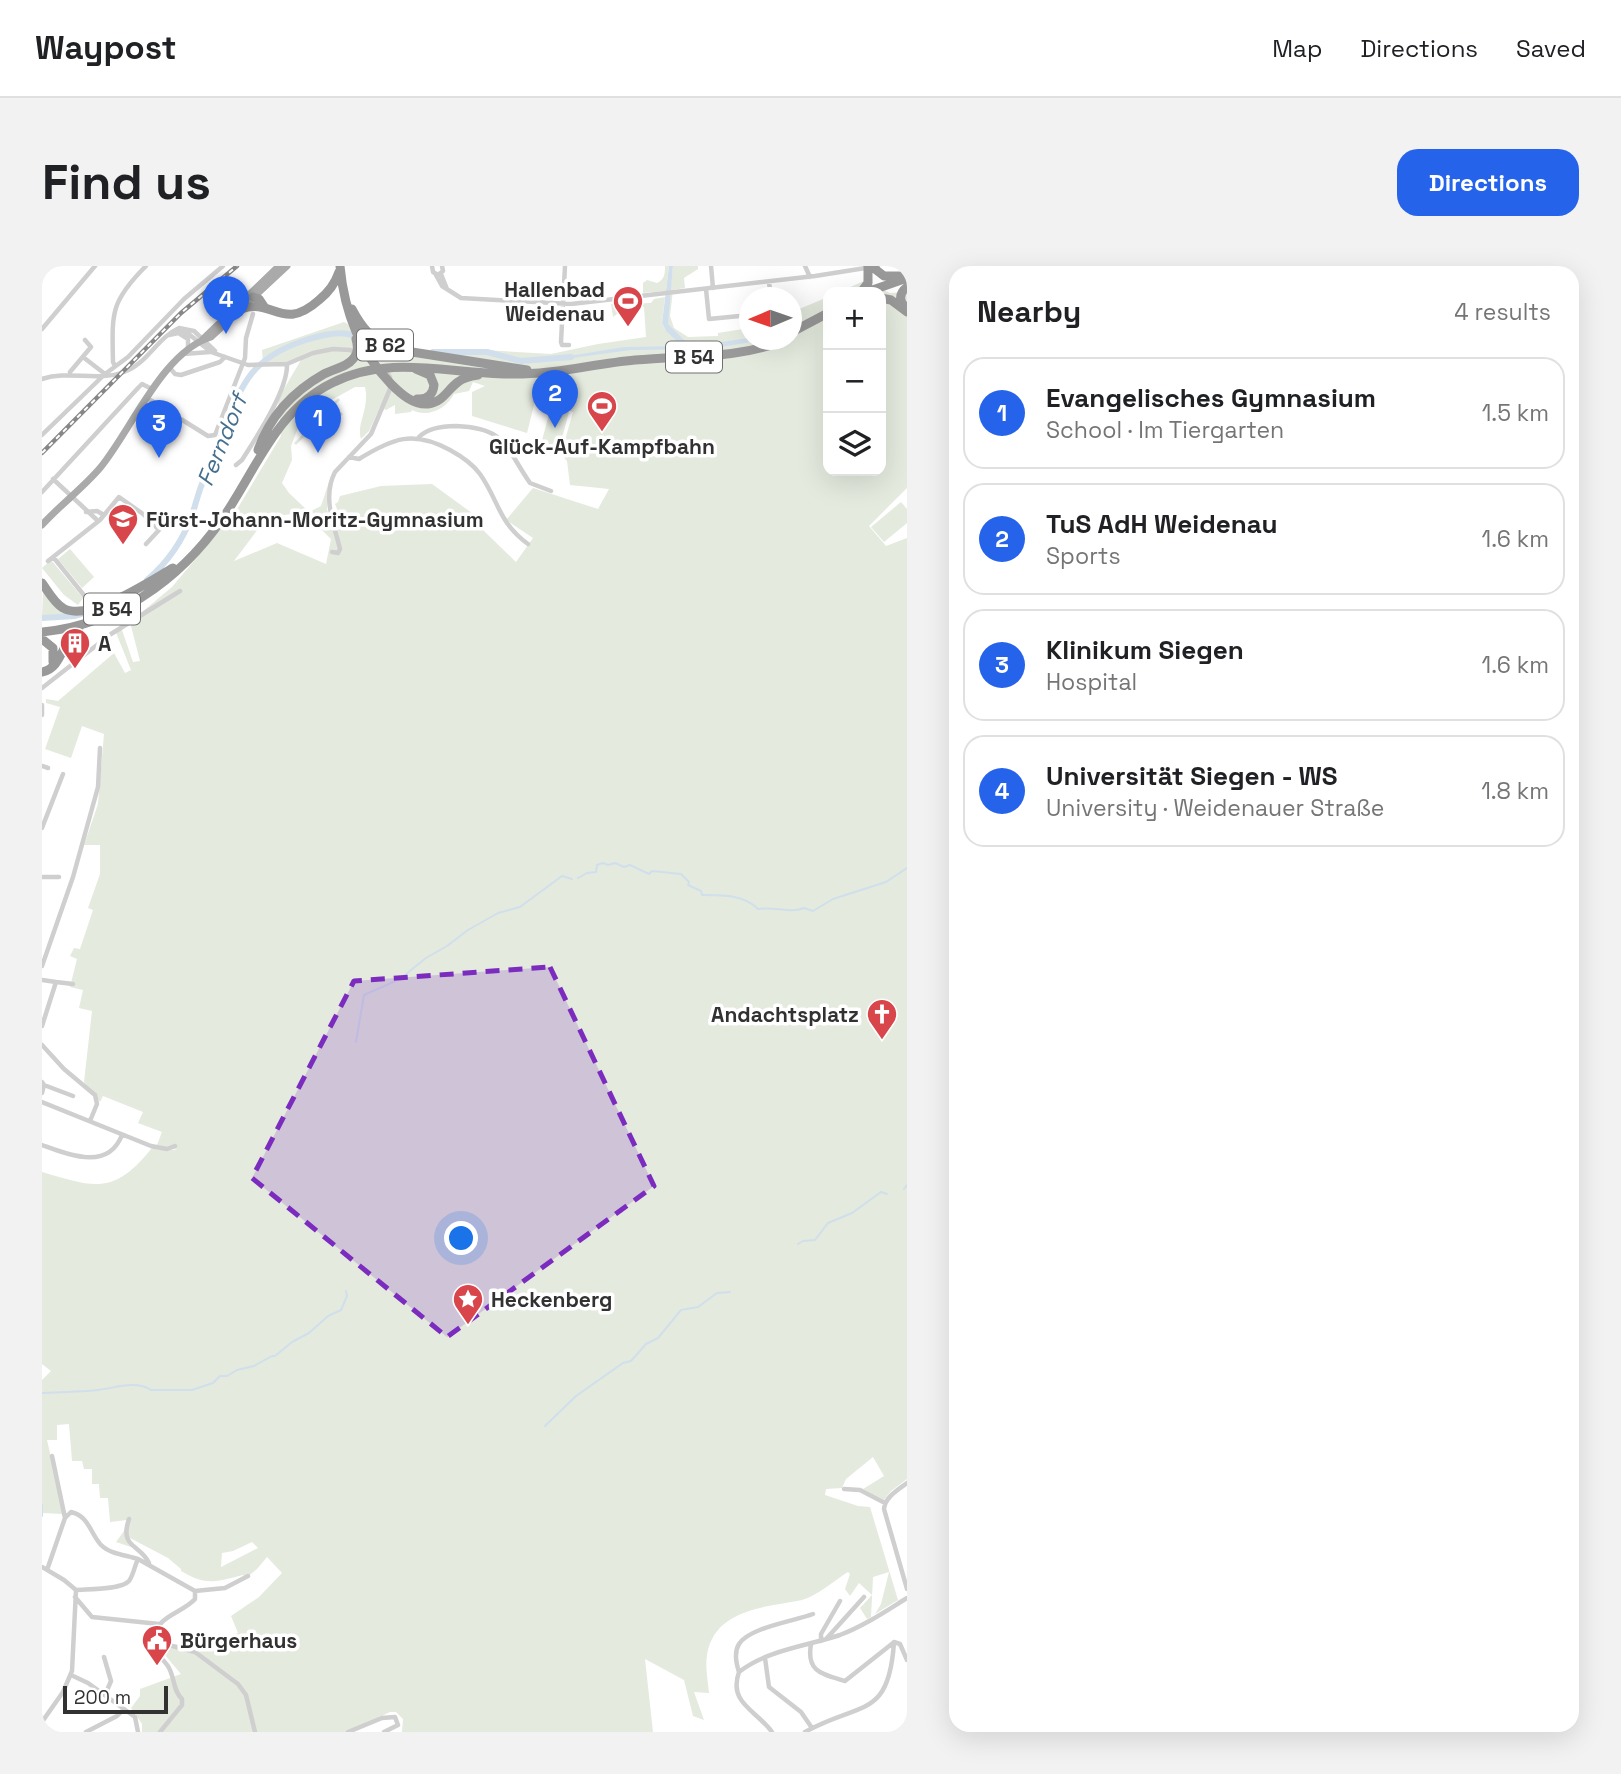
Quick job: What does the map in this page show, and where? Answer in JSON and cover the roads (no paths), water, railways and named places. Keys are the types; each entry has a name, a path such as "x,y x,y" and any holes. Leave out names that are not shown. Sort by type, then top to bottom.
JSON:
{"highway":[{"path":"241,309 256,304 277,314 294,315 307,309 331,289 341,266"},
{"name":"B 62","path":"341,266 354,327 371,359 386,379 405,395 416,399 427,398 434,389 433,381 426,373 401,366"},
{"path":"864,287 868,282 868,267 884,276 907,281"},
{"path":"885,287 907,281"},
{"path":"886,289 907,281"},
{"path":"903,307 901,294 907,281"},
{"path":"321,298 335,295 348,306"},
{"path":"886,300 903,307"},
{"name":"B 62","path":"348,306 369,334 393,349 527,370"},
{"name":"B 62","path":"348,306 368,349 388,378 405,395"},
{"path":"802,329 823,318"},
{"name":"B 54","path":"258,450 270,421 300,390 354,358 358,347 354,327"},
{"name":"B 54","path":"42,630 107,611 140,593 173,568 215,521 276,424 294,404 324,382 372,364 400,361 527,370 643,355 739,349"},
{"name":"B 54","path":"42,630 87,624 108,616 142,598 186,562 227,513 272,436 289,415 318,391 351,372 401,366 487,373 543,374 632,360 730,355 754,350"},
{"name":"B 54","path":"405,395 414,402 435,402 460,380 487,373"},
{"path":"42,583 66,610 84,610 122,597 173,568"},
{"path":"42,671 54,666 72,634 87,624"},
{"path":"42,671 55,658 54,649 46,641"}],"main road":[{"path":"256,304 279,266"},
{"path":"42,532 106,461 152,389 172,371 185,353 256,304 287,266"},
{"path":"201,341 211,337 241,309"},
{"path":"42,525 71,498"}],"street":[{"path":"42,275 49,266"},
{"path":"42,329 95,266"},
{"path":"115,366 112,328 115,307 122,292 146,266"},
{"path":"42,435 222,266"},
{"path":"432,266 433,272 438,274 447,290 461,298 562,304 587,304 810,277 878,266"},
{"path":"438,274 442,266"},
{"path":"565,266 561,342 562,345 569,345"},
{"path":"711,266 713,288"},
{"path":"805,266 810,277"},
{"path":"769,282 770,287"},
{"path":"706,289 709,319 739,316"},
{"path":"147,398 213,437 246,365 246,338 256,304"},
{"path":"42,379 56,376 111,376 126,372 173,334 186,333 222,356"},
{"path":"173,334 188,339 185,353 211,352 246,365 287,364 326,349 345,349 374,362 388,373 390,389 371,433 335,472 330,484 330,509 340,549 338,553 332,551"},
{"path":"70,372 92,345 86,340"},
{"path":"201,341 211,352"},
{"path":"172,371 181,375 220,362 222,356"},
{"path":"83,357 104,374"},
{"path":"236,465 242,460 267,419 287,373 287,364"},
{"path":"42,492 142,384 152,389"},
{"path":"349,457 359,460 380,446 418,437 428,431 446,427 474,427 489,431 505,442 516,456 530,483 551,491"},
{"path":"418,437 443,447 473,466 482,476 504,521 513,533 528,544"},
{"path":"53,480 97,520"},
{"path":"87,599 51,560 104,515 119,497 143,514 163,536"},
{"path":"86,512 97,511 104,515"},
{"path":"146,544 159,530"},
{"path":"42,688 111,634 180,591"},
{"path":"42,705 42,715"},
{"path":"42,966 73,877 98,787 100,748"},
{"path":"42,828 63,774"},
{"path":"42,877 60,877"},
{"path":"42,980 73,984"},
{"path":"42,1026 56,982"},
{"path":"42,1045 64,1069 95,1095 97,1104 90,1121"},
{"path":"42,1093 43,1083 73,1096"},
{"path":"42,1102 156,1147 167,1149 175,1146"},
{"path":"42,1145 78,1157 97,1157 113,1151 122,1135"},
{"path":"52,1456 65,1518"},
{"path":"885,1503 907,1483"},
{"path":"844,1489 860,1490 885,1503"},
{"path":"885,1503 887,1526 907,1589"},
{"path":"138,1559 129,1581 125,1584 97,1589 76,1590 45,1569 65,1518 71,1512 79,1514 88,1522 105,1548 138,1559 149,1564 195,1591 225,1588 248,1576"},
{"path":"129,1519 125,1531 126,1539 149,1564"},
{"path":"42,1722 63,1692 71,1675 76,1590"},
{"path":"160,1732 181,1705 182,1699 176,1694 172,1672 152,1646 151,1635 157,1627 192,1603 195,1591"},
{"path":"824,1640 864,1597"},
{"path":"75,1598 92,1617 157,1627"},
{"path":"738,1672 750,1663 863,1625 907,1598"},
{"path":"824,1640 821,1634 840,1601"},
{"path":"772,1732 739,1699 735,1685 738,1672 737,1651 746,1637 757,1631 813,1614"},
{"path":"157,1627 157,1637 162,1642 195,1652 238,1684 246,1695 255,1732"},
{"path":"811,1644 809,1658 812,1665 825,1674 845,1681 894,1642"},
{"path":"894,1642 900,1644 907,1660"},
{"path":"805,1732 836,1716 859,1711 881,1694 892,1665 894,1642"},
{"path":"104,1657 111,1681 105,1695"},
{"path":"765,1658 769,1687 800,1712 812,1728"},
{"path":"71,1675 88,1683 135,1717 138,1732"},
{"path":"86,1732 117,1716 124,1709"},
{"path":"348,1732 382,1718 395,1717 398,1725 384,1732"}],"water":[{"path":"669,266 673,266 668,324 688,344 739,339 739,344 708,349 631,350 565,359 563,357 624,347 682,346 666,331 662,323"}],"waterway":[{"name":"Ferndorf","path":"147,580 168,559 184,533 204,479 217,456 221,437 236,401 260,365 287,347 338,333 356,336 387,352 412,354"},
{"name":"Ferndorf","path":"433,352 487,352 521,361 571,357"},
{"name":"Ferndorf","path":"42,618 85,613"},
{"path":"578,878 596,872 597,865 603,863 615,863 624,867 630,865 649,874 652,871 681,874 689,882 688,885 701,891 702,895 739,898 758,909 804,908 813,911 833,899 886,882 907,868"},
{"path":"356,1042 364,995 400,979 426,958 498,913 520,907 562,876 572,879"},
{"path":"904,1189 907,1185"},
{"path":"798,1244 815,1240 828,1223 852,1213 881,1192 887,1194"},
{"path":"42,1393 91,1391 132,1385 151,1390 192,1390 213,1383 220,1376 227,1376 275,1356 309,1333 328,1316 341,1310 347,1296 346,1291"},
{"path":"545,1426 576,1396 623,1363 631,1361 646,1344 658,1338 681,1310 698,1307 717,1293 730,1292"},
{"path":"42,1505 42,1516"}],"railway":[{"path":"42,453 181,313 237,266"}],"place":[{"name":"Hallenbad Weidenau","path":"628,328"},
{"name":"Universität Siegen - WS","path":"226,334"},
{"name":"TuS AdH Weidenau","path":"555,428"},
{"name":"Glück-Auf-Kampfbahn","path":"602,433"},
{"name":"Evangelisches Gymnasium","path":"318,453"},
{"name":"Klinikum Siegen","path":"159,458"},
{"name":"Fürst-Johann-Moritz-Gymnasium","path":"123,546"},
{"name":"A","path":"75,670"},
{"name":"Andachtsplatz","path":"882,1041"},
{"name":"Heckenberg","path":"468,1326"},
{"name":"Bürgerhaus","path":"157,1667"}]}
